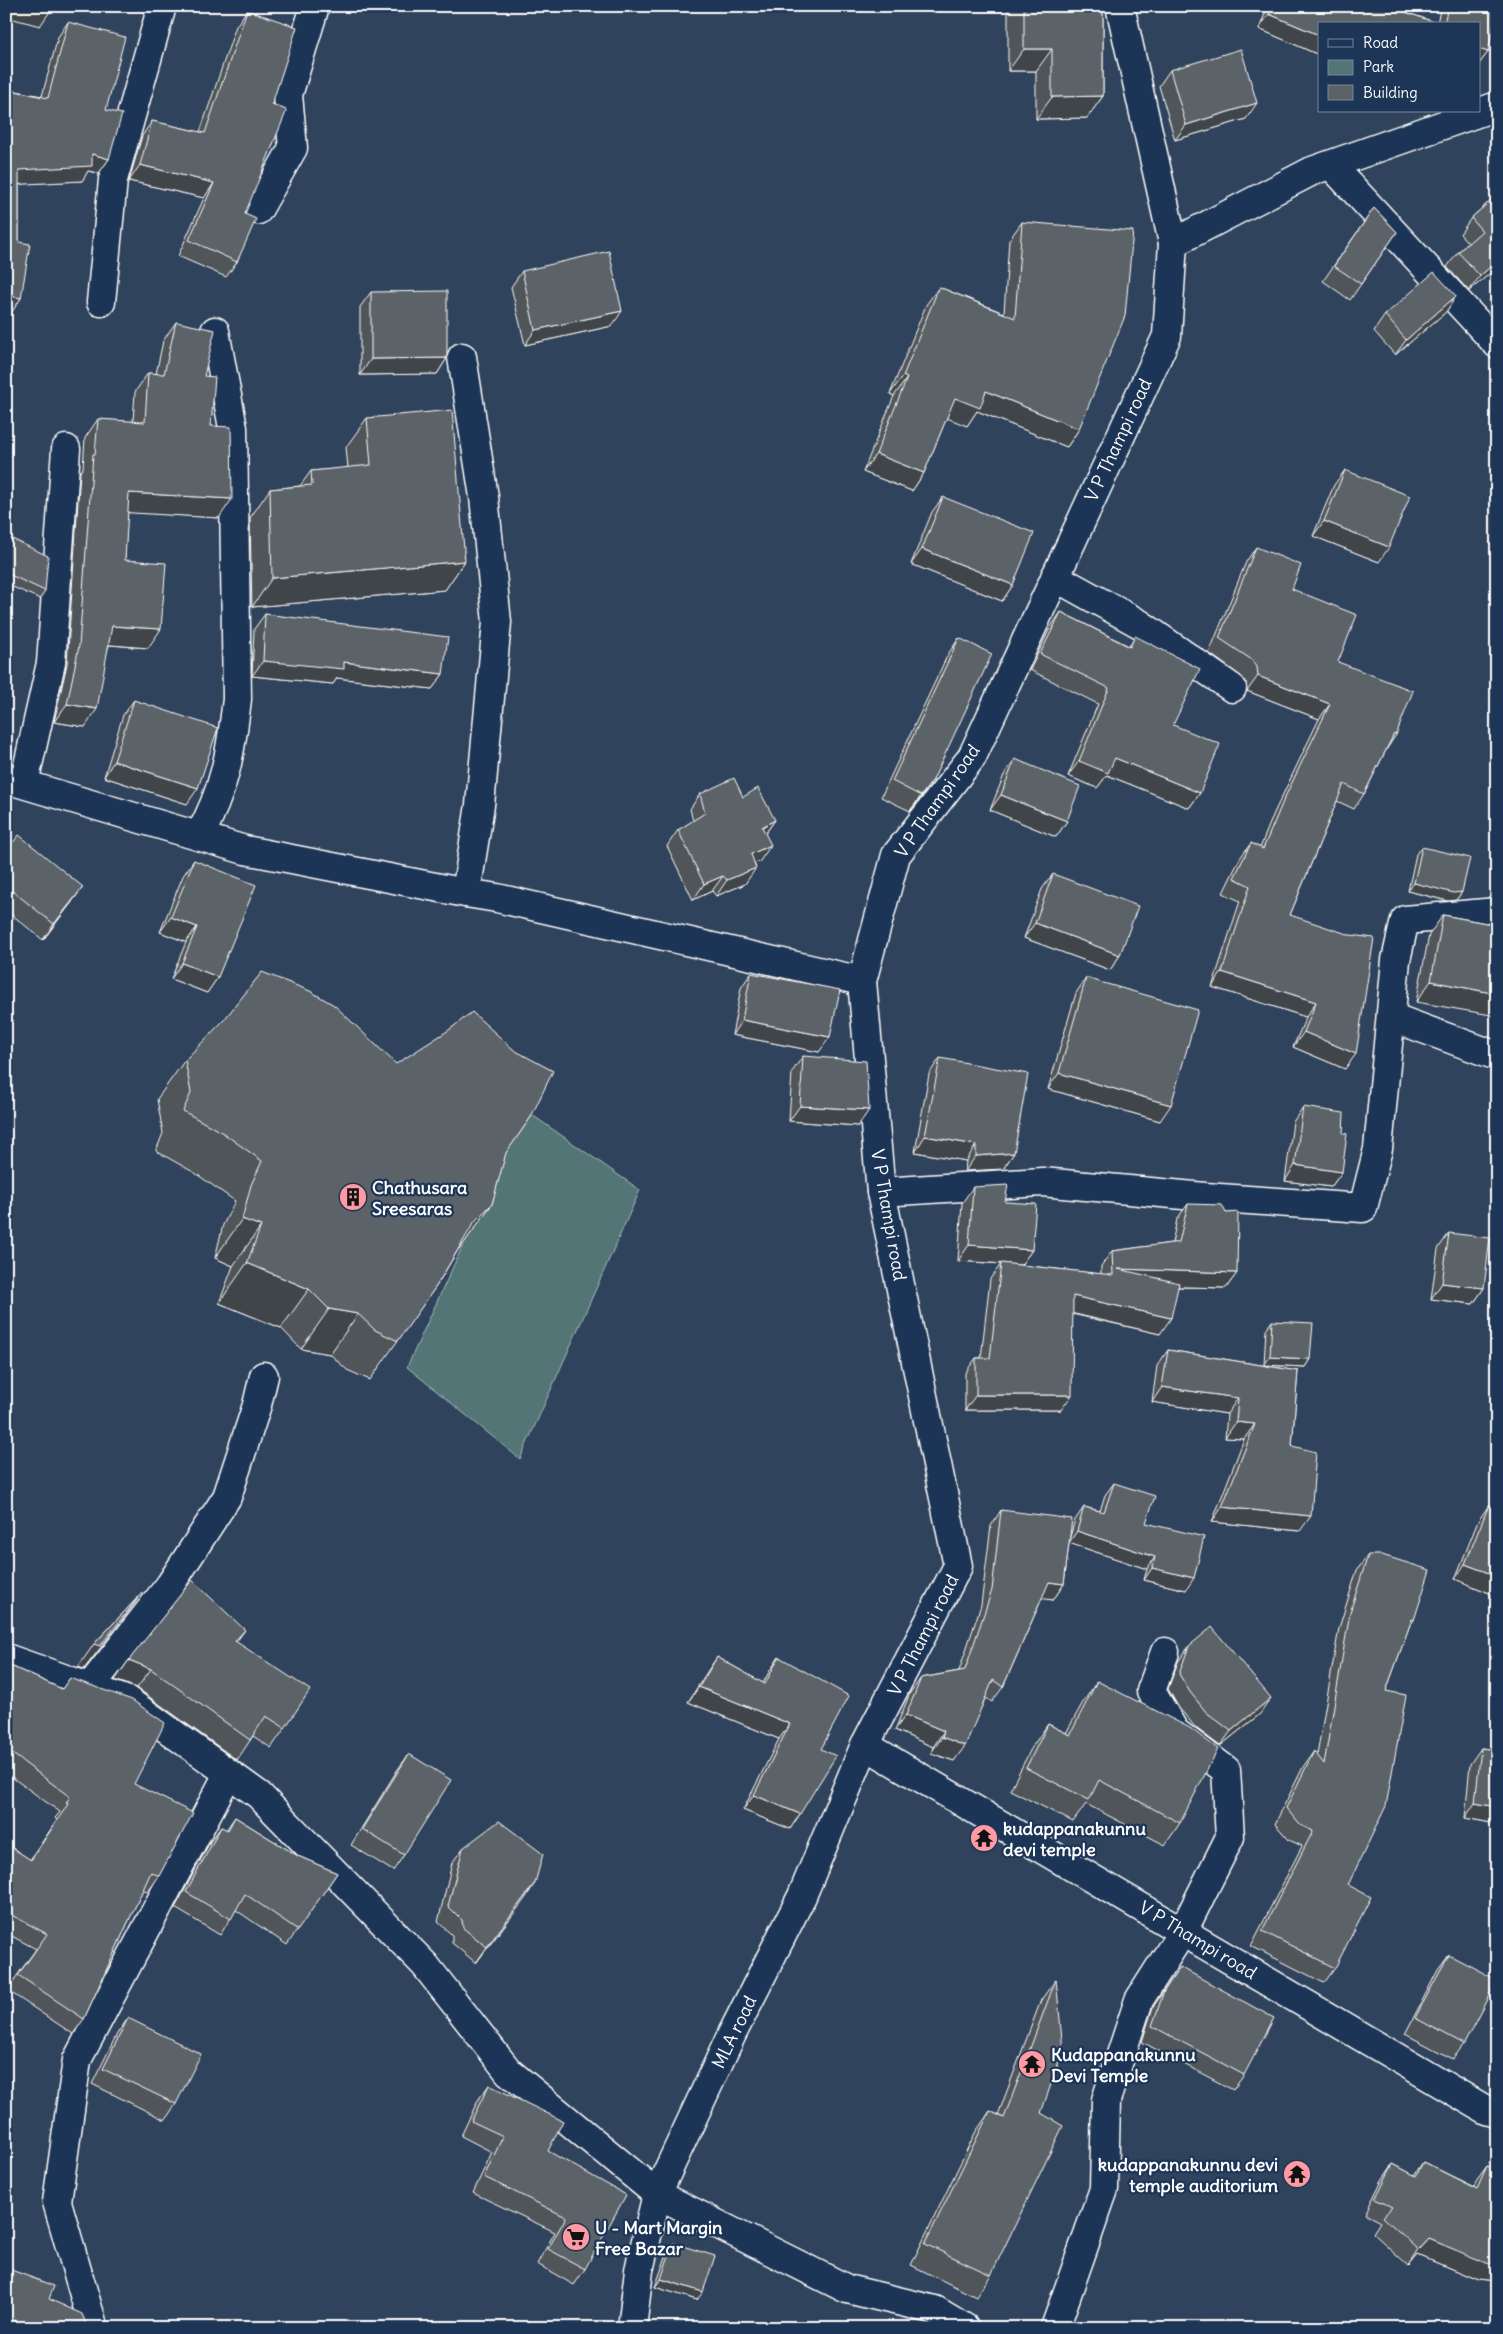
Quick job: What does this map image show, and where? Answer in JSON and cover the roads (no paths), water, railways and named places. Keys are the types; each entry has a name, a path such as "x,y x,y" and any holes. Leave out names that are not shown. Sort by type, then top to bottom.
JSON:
{"street":[{"path":"101,302 113,180 162,6"},
{"path":"258,210 293,148 288,95 315,6"},
{"name":"V P Thampi road","path":"1120,6 1173,243 1167,336 972,757 896,855 862,981 881,1192 958,1566 866,1745 1486,2110 1497,2113"},
{"path":"1480,112 1497,106"},
{"path":"1173,243 1312,171 1480,112"},
{"path":"1331,164 1497,344"},
{"path":"199,836 214,810 223,782 232,743 237,699 233,428 216,331"},
{"path":"462,357 484,497 497,622 480,805 466,893"},
{"path":"66,449 51,663 15,781 245,850 497,898 862,981"},
{"path":"1055,577 1140,624 1232,688"},
{"path":"881,1192 1042,1182 1205,1197 1363,1208 1378,1148 1396,960 1405,920 1497,912"},
{"path":"1391,1017 1497,1056"},
{"path":"89,1688 170,1585 227,1497 257,1405 264,1376"},
{"path":"1055,2328 1104,2189 1106,2100 1139,2000 1183,1931 1230,1837 1226,1770 1175,1732 1151,1690 1165,1652"},
{"path":"6,1658 128,1701 259,1795 425,1965 509,2072 657,2194 847,2289 935,2310 965,2328"},
{"name":"MLA road","path":"632,2328 639,2270 657,2194 732,2034 802,1896 866,1745"},
{"path":"86,2328 92,2322 57,2202 77,2060 228,1774"}],"place":[{"name":"Chathusara Sreesaras","path":"353,1197"},
{"name":"kudappanakunnu devi temple","path":"984,1838"},
{"name":"Kudappanakunnu Devi Temple","path":"1032,2064"},
{"name":"kudappanakunnu devi temple auditorium","path":"1297,2174"},
{"name":"U - Mart Margin Free Bazar","path":"576,2237"}]}
